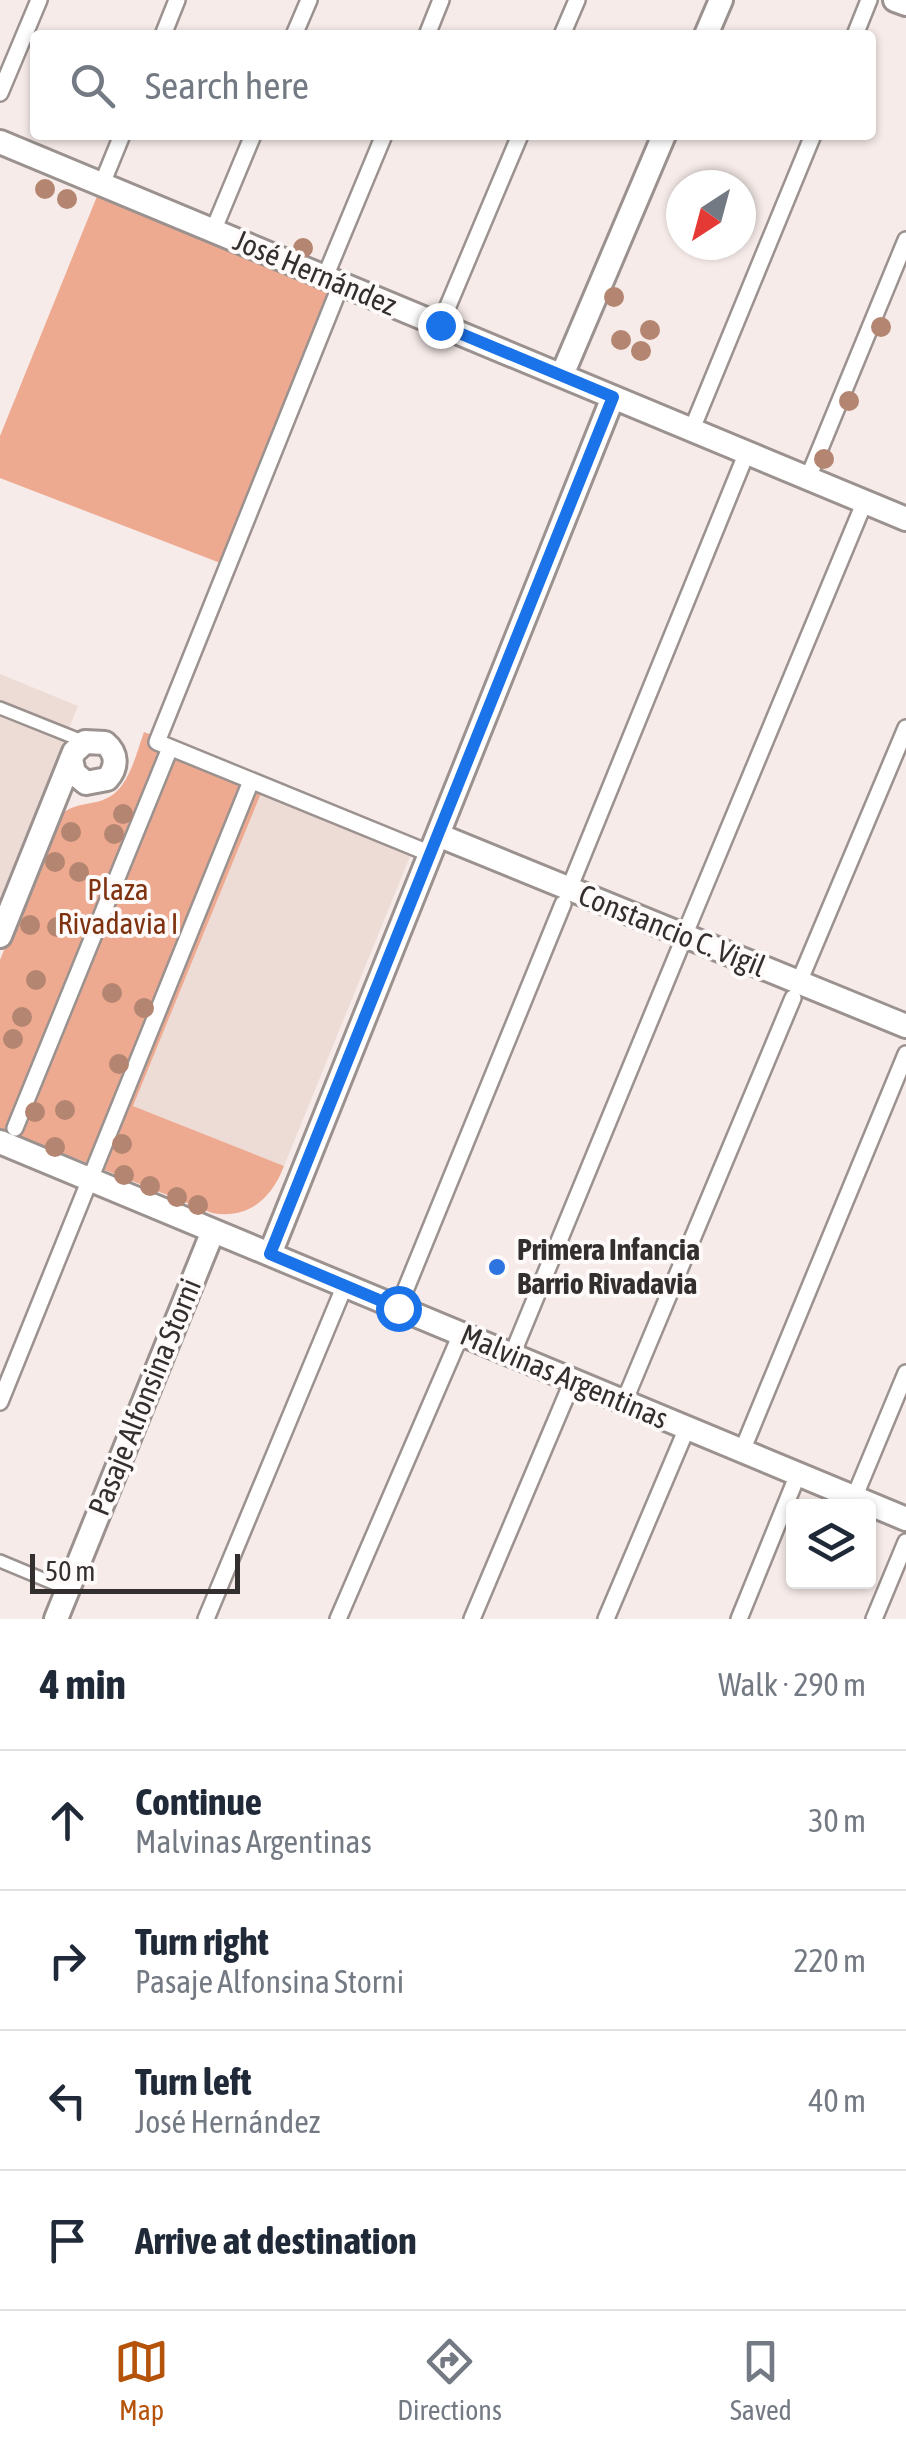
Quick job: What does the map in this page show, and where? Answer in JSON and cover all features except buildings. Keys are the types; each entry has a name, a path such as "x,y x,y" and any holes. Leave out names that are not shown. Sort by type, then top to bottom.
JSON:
{"street":[{"path":"0,92 39,0"},
{"path":"165,30 177,0"},
{"path":"296,30 308,0"},
{"path":"428,30 441,0"},
{"path":"564,30 577,0"},
{"path":"708,30 721,0"},
{"path":"857,30 869,0"},
{"path":"895,0 906,4"},
{"path":"102,184 120,140"},
{"path":"214,231 251,140"},
{"path":"8,1135 164,745 382,140"},
{"path":"440,325 518,140"},
{"path":"562,375 662,140"},
{"path":"692,429 812,140"},
{"name":"José Hernández","path":"0,142 906,518"},
{"path":"808,478 906,240"},
{"path":"270,1254 613,397"},
{"path":"398,1308 747,452"},
{"path":"512,1355 865,501"},
{"path":"624,1402 906,728"},
{"path":"0,936 54,801 78,750 104,743 116,760 107,780 54,801"},
{"path":"164,745 252,781 435,845"},
{"path":"78,750 79,779 93,784"},
{"path":"0,1402 252,781"},
{"name":"Constancio C. Vigil","path":"435,845 796,990 906,1026"},
{"path":"742,1451 906,1054"},
{"name":"Malvinas Argentinas","path":"8,1135 90,1180 906,1519"},
{"name":"Pasaje Alfonsina Storni","path":"57,1619 213,1230"},
{"path":"206,1619 345,1285"},
{"path":"338,1619 462,1334"},
{"path":"854,1498 906,1373"},
{"path":"472,1619 573,1380"},
{"path":"606,1619 687,1428"},
{"path":"739,1619 798,1474"},
{"path":"874,1619 906,1542"}],"lane":[{"path":"0,708 78,750"},
{"path":"0,1561 68,1590"}],"shaded area":[{"path":"0,674 78,706 0,898"},
{"path":"261,792 411,854 284,1166 133,1106"}],"green space":[{"path":"102,184 341,284 228,566 0,478 0,436"},
{"name":"Plaza Rivadavia I","path":"144,732 266,781 133,1106 284,1166 265,1197 237,1213 212,1213 0,1128 0,960 56,820 77,806 108,798 121,787"}],"place":[{"name":"Primera Infancia Barrio Rivadavia","path":"497,1267"}],"route":[{"path":"398,1308 270,1254 613,397 440,325"}]}
